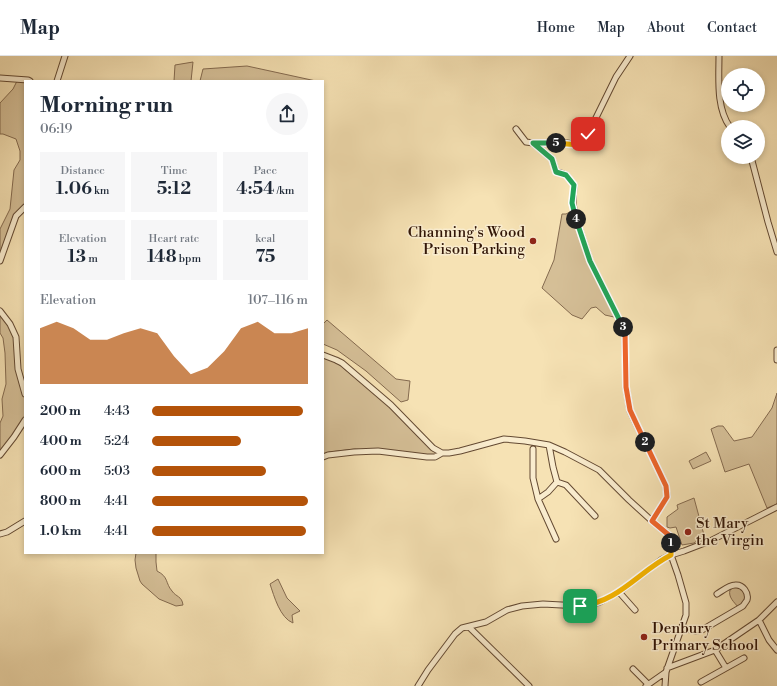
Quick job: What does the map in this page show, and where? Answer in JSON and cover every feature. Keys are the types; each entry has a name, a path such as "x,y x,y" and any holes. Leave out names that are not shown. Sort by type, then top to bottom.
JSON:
{"street":[{"path":"57,80 65,56"},
{"path":"516,129 526,142 568,143 579,145 588,134 616,77 630,56"},
{"path":"719,56 722,110 726,120"},
{"path":"0,78 28,80"},
{"path":"533,143 552,159 556,172 566,175 574,185 572,203 590,261 625,331 626,387 630,410 666,486 667,497 652,521"},
{"path":"753,164 777,250"},
{"path":"0,261 16,216 24,208"},
{"path":"0,311 10,324 16,337 18,369 24,390"},
{"path":"777,350 777,360"},
{"path":"324,356 342,363 391,406 433,448 442,453 449,454 504,439 549,445 599,470 629,500 670,536 678,575 686,603 686,615 666,670 665,686"},
{"path":"0,455 24,422"},
{"path":"549,445 557,482"},
{"path":"533,449 533,478 538,499 556,539"},
{"path":"324,457 360,451 378,451 427,457 435,457 442,453"},
{"path":"538,499 548,492 557,482"},
{"path":"557,482 566,485 595,516"},
{"path":"418,686 455,634 462,628 486,622 507,610 522,606 543,604 580,606 600,602 619,592 661,560 710,541 777,507"},
{"path":"0,534 7,532 24,522"},
{"path":"682,628 696,631 702,630 743,606 747,599 747,592 742,586 735,585 717,594"},
{"path":"723,591 727,596"},
{"path":"619,592 635,610"},
{"path":"633,669 647,685 666,670 716,650 759,620 777,602"},
{"path":"759,620 769,640 777,650"},
{"path":"469,627 529,686"},
{"path":"716,650 726,668"},
{"path":"701,682 744,658"}],"shaded area":[{"path":"193,62 191,80 174,80 175,65"},
{"path":"247,66 311,80 200,80 203,69"},
{"path":"18,79 24,81 24,212 17,218 0,256 0,229 10,209 14,170 20,160 20,151 16,139 0,134 0,103 13,89"},
{"path":"572,211 586,257 612,309 614,317 605,315 596,307 591,308 582,319 572,315 542,288 554,260 562,214"},
{"path":"0,311 14,333 24,392 24,421 0,454 0,423 3,416 2,399 6,384 5,353 3,338 0,333"},
{"path":"327,320 396,379 410,381 408,400 401,402 366,371 337,350 324,344 324,323"},
{"path":"324,358 334,361 341,366 390,407 431,450 438,453 427,456 355,449 329,452 324,454"},
{"path":"777,393 777,504 767,508 749,464 725,472 711,429 718,426 723,426 734,441 752,437 772,408"},
{"path":"706,452 711,461 693,469 689,461"},
{"path":"694,498 704,535 694,543 682,545 676,527 667,527 667,517 678,509 677,505"},
{"path":"136,554 156,554 157,571 165,578 170,588 180,598 183,605 176,606 159,599 142,584 136,568"},
{"path":"278,579 287,598 300,611 292,615 293,623 281,612 273,594 270,584"},
{"path":"734,587 742,589 746,596 744,603 738,607 730,595 730,590"}],"place":[{"name":"Channing's Wood Prison Parking","path":"533,241"},
{"name":"St Mary the Virgin","path":"688,532"},
{"name":"Denbury Primary School","path":"644,637"}],"route":[{"path":"580,606 591,605 615,595 661,560 671,555 670,536 652,521 667,497 666,486 630,410 626,387 625,331 590,261 572,203 574,185 566,175 556,172 552,159 533,143 568,143 579,145 588,134"}]}
